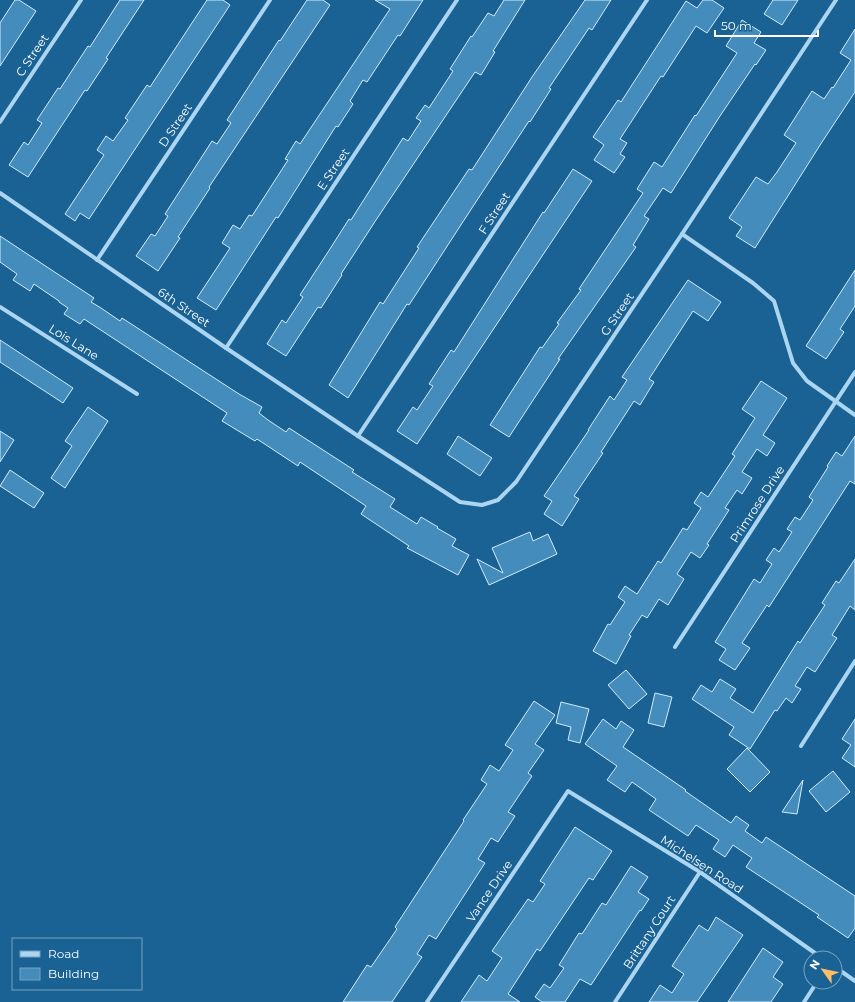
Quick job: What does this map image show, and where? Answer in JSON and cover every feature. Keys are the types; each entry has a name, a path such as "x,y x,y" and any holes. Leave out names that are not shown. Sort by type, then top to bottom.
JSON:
{"street":[{"name":"C Street","path":"0,122 81,0"},
{"name":"D Street","path":"97,260 270,0"},
{"name":"E Street","path":"226,348 456,0"},
{"name":"F Street","path":"358,436 647,0"},
{"name":"G Street","path":"358,436 460,502 482,505 498,500 516,482 836,0"},
{"name":"6th Street","path":"0,193 226,348 358,436"},
{"path":"682,234 754,282 774,302 793,362 807,381 855,415"},
{"name":"Lois Lane","path":"0,307 136,394"},
{"name":"Primrose Drive","path":"675,647 855,372"},
{"path":"801,746 855,661"},
{"name":"Michelsen Road","path":"568,791 700,872 811,950"},
{"name":"Vance Drive","path":"427,1002 568,791"},
{"name":"Brittany Court","path":"615,1002 700,872"},
{"path":"843,973 855,981"},
{"path":"804,1002 812,990"}],"building":[{"path":"15,0 19,0 36,11 0,66 0,23"},
{"path":"120,0 144,0 106,58 108,59 87,91 85,90 28,177 9,165 24,142 28,145 42,123 37,120 58,88 60,89 88,46 90,47"},
{"path":"207,0 223,0 230,5 89,219 80,213 75,221 65,214 104,155 97,150 106,136 113,141 128,120 125,118 147,85 150,87"},
{"path":"307,0 323,0 330,5 209,187 210,188 178,237 180,238 158,271 136,256 151,234 155,236 168,216 165,214 212,141 217,144 231,123 227,120"},
{"path":"375,0 423,0 400,36 398,35 367,82 363,80 350,101 353,104 338,127 336,126 278,218 276,217 216,310 197,298 230,248 222,243 233,225 240,229 249,215 252,216 288,160 285,159 296,141 300,144 390,9"},
{"path":"504,0 525,0 493,51 495,52 481,75 475,72 376,220 321,308 318,307 286,356 267,344 282,320 286,323 303,297 300,295 349,219 351,220 403,138 408,141 421,121 416,118 425,105 429,108 453,71 450,69 471,36 472,37 488,13 494,16"},
{"path":"585,0 611,0 592,30 589,28 549,88 551,89 530,122 529,121 409,305 407,304 348,398 329,385 380,302 383,304 419,248 417,247 469,169 472,170 532,77"},
{"path":"703,0 712,0 724,8 707,33 696,26 663,77 661,76 620,139 627,143 620,154 625,157 614,173 594,160 604,145 593,137 618,100 621,102 686,1 697,8"},
{"path":"773,0 798,0 782,25 764,14"},
{"path":"742,20 761,32 754,43 766,50 720,116 671,193 663,188 644,216 649,219 633,245 636,247 558,359 560,359 509,437 490,425 540,347 542,348 559,324 557,323 581,290 579,289 643,193 637,189 654,162 662,167 737,53 726,46"},
{"path":"855,29 855,92 755,248 736,236 742,227 729,218 756,177 768,184 796,143 784,135 812,91 824,99 832,87 833,88 851,60 840,53"},
{"path":"573,169 592,181 417,444 397,431 413,407 417,410 433,386 429,384 451,350 454,352 543,212 544,213"},
{"path":"0,236 94,298 91,302 120,321 122,318 239,394 262,407 259,413 286,432 289,428 354,470 352,472 395,499 390,507 417,524 421,517 456,539 452,546 469,555 458,575 407,548 409,546 361,514 366,506 300,462 298,466 257,439 255,441 222,421 227,413 84,319 80,324 64,314 68,308 34,284 30,291 13,280 17,274 0,262"},
{"path":"855,270 855,306 840,329 844,332 826,359 806,346"},
{"path":"688,280 721,302 708,321 693,311 649,379 654,382 640,405 634,401 601,452 603,453 574,496 579,499 562,526 544,514 552,501 544,496 589,430 610,396 614,400 627,380 622,377"},
{"path":"0,340 73,388 63,403 0,362"},
{"path":"761,381 787,398 763,435 775,443 767,456 757,449 742,472 752,478 742,494 737,490 725,508 729,510 707,544 709,545 700,558 691,552 677,574 684,579 668,605 659,599 647,618 642,615 629,635 631,636 616,664 593,651 608,624 610,625 625,602 618,597 625,586 637,594 658,561 661,563 683,528 687,530 701,508 694,503 701,492 708,497 735,456 732,454 755,418 742,409"},
{"path":"88,407 108,421 65,488 51,478 72,446 65,441"},
{"path":"0,431 14,440 0,462"},
{"path":"458,436 492,458 480,476 447,454"},
{"path":"855,436 855,484 850,481 769,607 767,605 742,643 750,648 735,670 719,660 726,649 715,642 754,579 760,583 772,564 766,560 774,548 779,552 792,532 787,529 795,517 800,520 813,500 809,497 836,452 842,456"},
{"path":"10,470 44,493 34,508 0,486"},
{"path":"530,532 533,541 548,534 557,554 489,585 477,559 503,573 492,548"},
{"path":"855,559 855,610 850,606 832,635 837,638 815,672 807,667 795,686 801,689 792,703 786,698 777,711 775,710 750,749 729,735 734,727 692,699 701,685 712,692 720,679 736,689 730,698 753,713 798,641 800,643 825,605 822,603 836,581 839,583"},
{"path":"626,670 647,694 629,709 608,685"},
{"path":"655,693 672,697 664,727 648,723"},
{"path":"534,701 555,715 535,744 544,750 528,773 532,776 508,812 515,816 498,842 491,838 478,859 485,863 436,939 429,935 417,954 422,957 392,1002 343,1002 367,965 371,967 397,929 395,927 487,784 481,780 490,765 499,771 513,750 505,745"},
{"path":"561,702 589,709 580,743 568,740 571,727 556,723"},
{"path":"603,719 616,729 621,721 634,730 623,747 686,790 685,791 731,823 736,816 749,825 745,831 762,843 766,837 855,896 855,928 848,938 817,917 819,915 746,867 752,858 733,845 725,857 713,849 719,840 696,825 688,836 649,810 656,799 632,782 625,792 607,780 617,766 585,744"},
{"path":"855,719 855,767 842,758 851,745 842,739"},
{"path":"747,748 770,772 750,792 727,769"},
{"path":"833,771 850,792 826,812 809,791"},
{"path":"803,780 797,814 782,812"},
{"path":"575,827 612,851 593,880 589,878 540,951 537,949 508,994 520,1002 461,1002 479,975 487,981 502,958 492,951 528,899 533,902 545,884 540,881"},
{"path":"631,866 648,877 638,892 649,899 641,911 640,910 591,985 580,979 565,1002 542,1002 535,997 544,984 550,988 564,968 559,965 579,933 582,934 602,903 606,905"},
{"path":"716,917 743,935 697,1002 649,1002 660,985 672,993 684,974 672,966 699,925 708,931"},
{"path":"763,948 783,962 773,977 783,984 771,1002 728,1002"}]}
